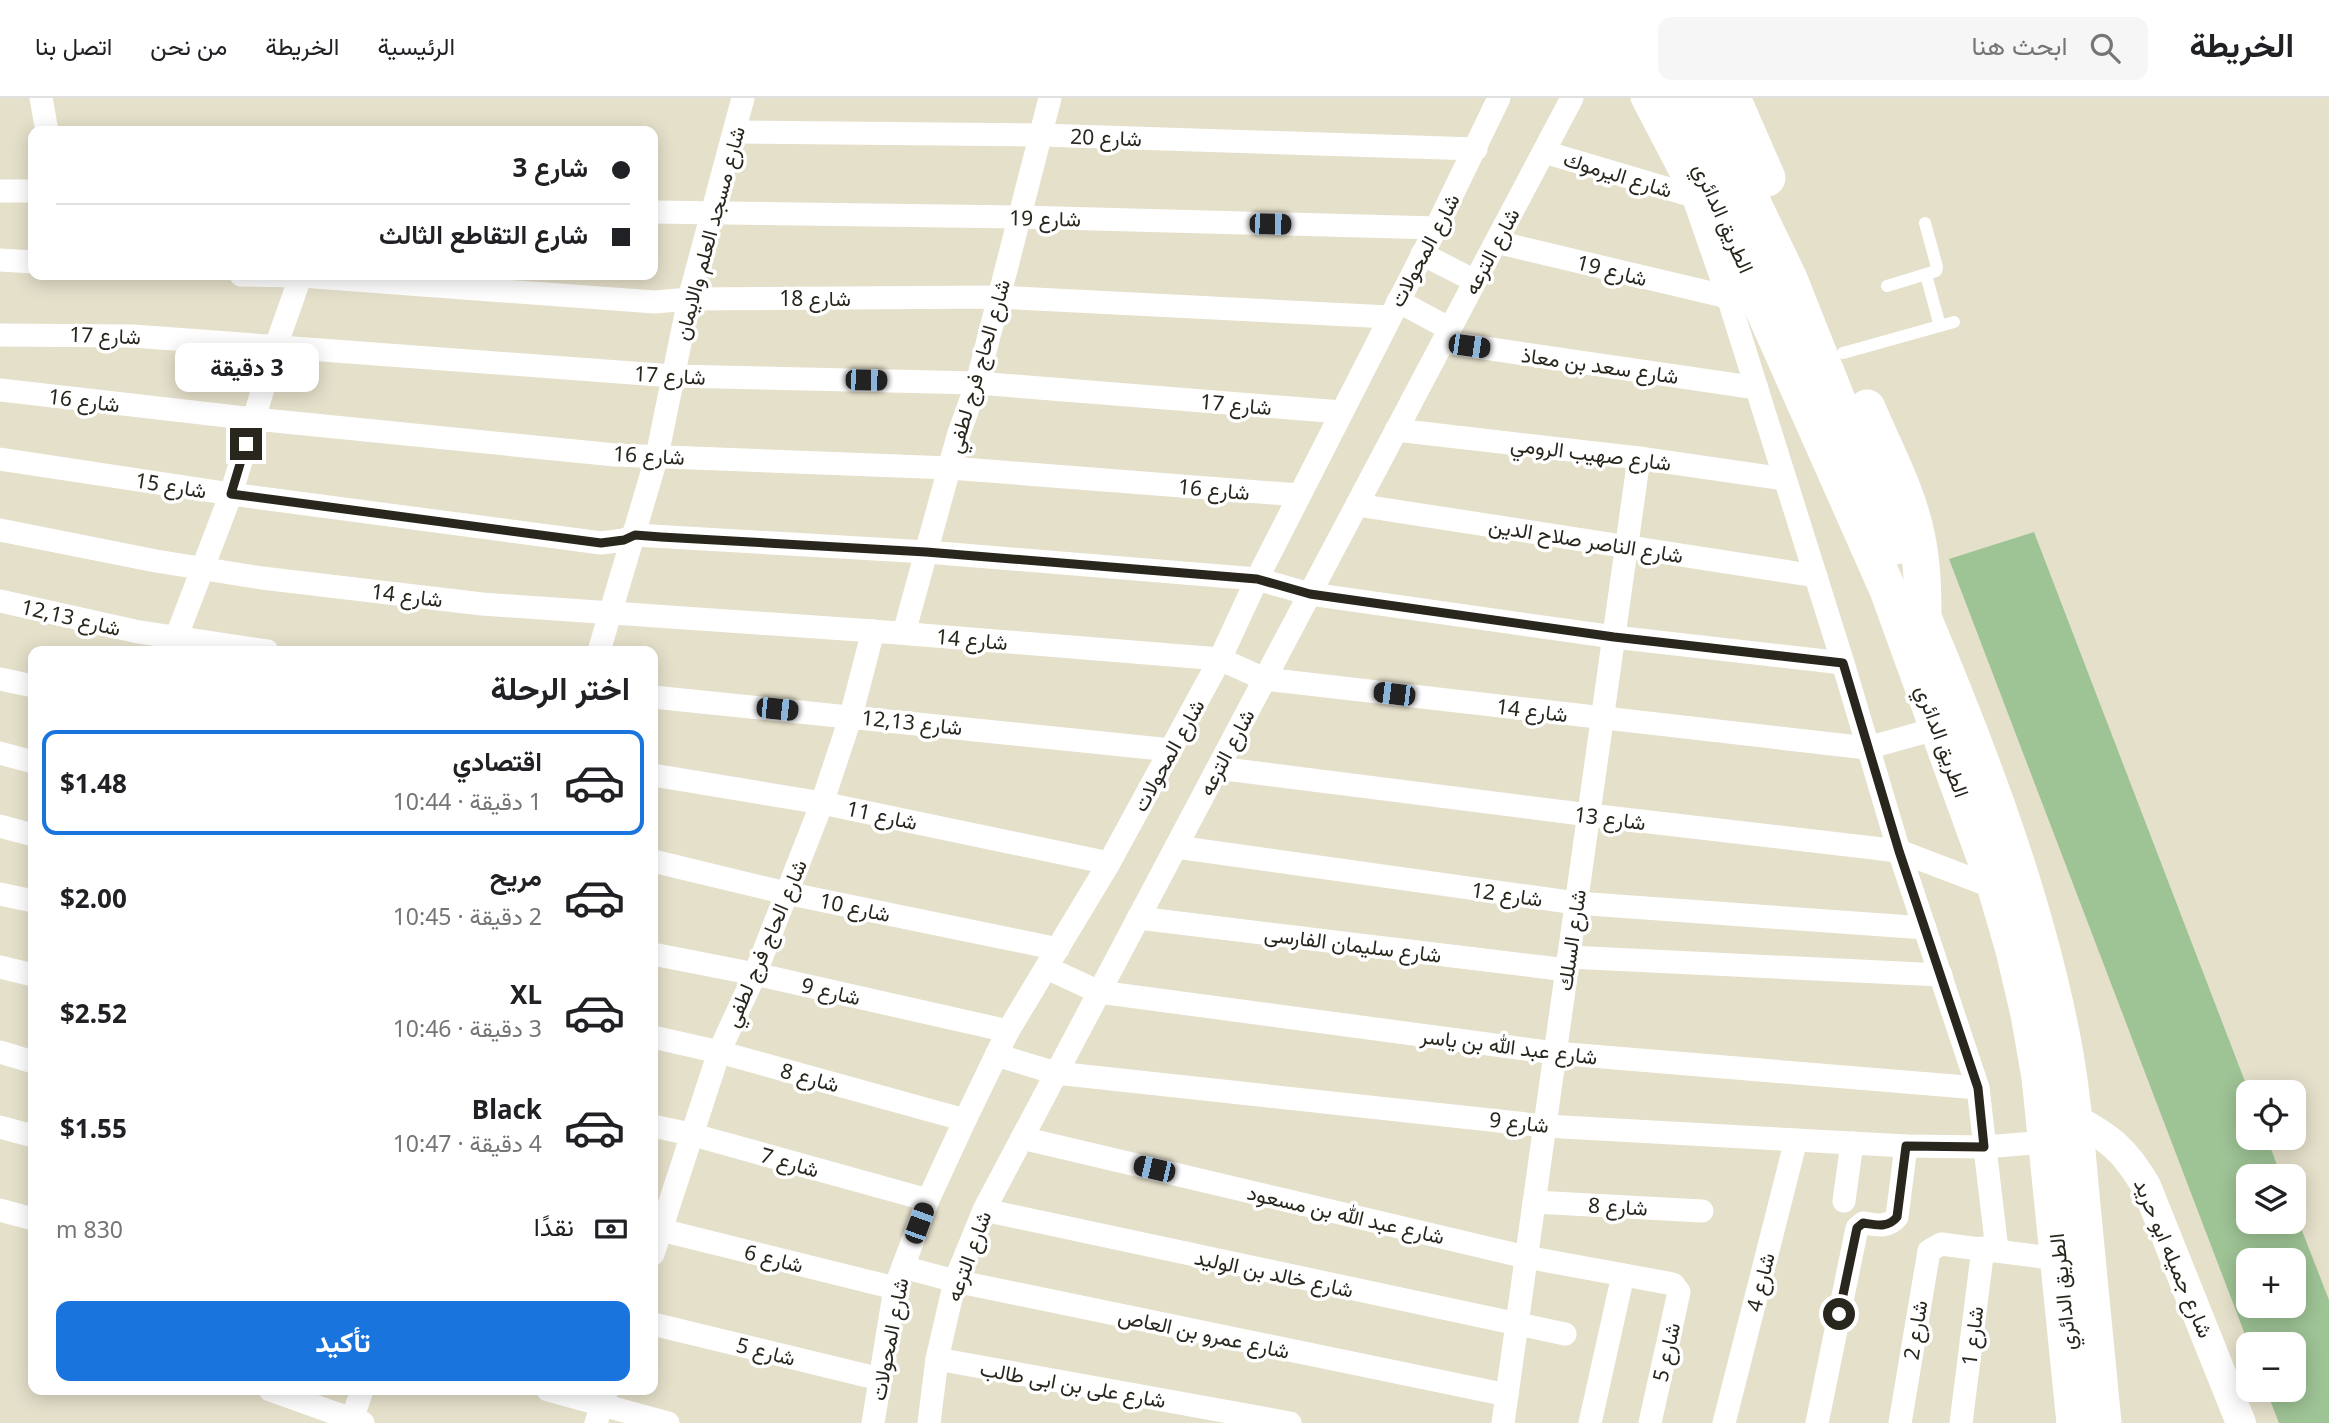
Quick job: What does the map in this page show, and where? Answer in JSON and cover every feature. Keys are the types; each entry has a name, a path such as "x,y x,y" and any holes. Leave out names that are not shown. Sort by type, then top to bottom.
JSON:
{"main road":[{"name":"الطريق الدائري","path":"1670,98 1759,290 1888,590 1996,888 2029,1014 2040,1077 2060,1130 2081,1423"},
{"name":"الطريق الدائري","path":"1702,98 1759,290 1923,617 1965,719 2025,892 2046,965 2063,1044 2058,1259 2081,1423"},
{"path":"1732,98 1914,523 1923,570 1923,617"}],"street":[{"path":"41,98 46,126"},
{"name":"شارع مسجد العلم والايمان","path":"600,646 657,456 689,299 743,98"},
{"name":"شارع الحاج فرج لطفي","path":"904,633 963,419 977,383 1050,98"},
{"name":"شارع المحولات","path":"873,1423 899,1278 928,1200 965,1120 1008,1031 1109,863 1220,659 1257,579 1476,149 1499,98"},
{"name":"شارع الترعه","path":"929,1423 937,1359 955,1281 984,1210 1572,98"},
{"name":"شارع 1","path":"1642,98 1693,196 1759,290 1757,387 1899,851 1978,1088 1990,1249 1961,1423"},
{"name":"شارع 20","path":"735,132 1041,135 1476,149"},
{"name":"شارع اليرموك","path":"1544,152 1693,196"},
{"path":"0,191 28,191"},
{"name":"شارع 19","path":"658,212 1436,228"},
{"name":"شارع 19","path":"1496,242 1759,290"},
{"path":"1422,254 1475,281"},
{"path":"0,260 28,262"},
{"path":"173,644 231,494 299,280"},
{"name":"شارع 18","path":"367,280 655,302 689,299 998,297 1393,309"},
{"path":"1393,309 1446,335"},
{"name":"شارع 17","path":"0,335 133,336 673,376 977,383 1341,412"},
{"name":"شارع سعد بن معاذ","path":"1446,335 1757,387"},
{"name":"شارع 16","path":"0,390 254,419 601,453 950,468 1299,495"},
{"name":"شارع صهيب الرومي","path":"1396,430 1639,458 1785,479"},
{"name":"شارع السلك","path":"1503,1423 1639,458"},
{"name":"شارع 15","path":"0,459 231,494 601,543 624,540 635,535 926,552 1257,579 1310,594 1614,637 1843,663"},
{"name":"شارع الناصر صلاح الدين","path":"1357,505 1816,576"},
{"name":"شارع 14","path":"0,530 262,578 482,604 570,611 611,611 1220,659 1264,679 1867,748 1939,728"},
{"name":"شارع 12,13","path":"0,601 139,632 173,644 200,646"},
{"name":"شارع الحاج فرج لطفي","path":"658,1226 719,1052 755,974 822,803 851,716 873,631"},
{"path":"0,679 28,685"},
{"name":"شارع 12,13","path":"658,697 1171,750"},
{"path":"0,753 28,761"},
{"name":"شارع 13","path":"1218,768 1589,816 1899,851 1996,888"},
{"name":"شارع 11","path":"658,776 822,803 1109,863"},
{"path":"0,826 28,834"},
{"name":"شارع 12","path":"1176,847 1576,903 1925,928"},
{"name":"شارع 10","path":"658,862 1052,958"},
{"path":"0,894 28,900"},
{"name":"شارع سليمان الفارسى","path":"1138,918 1568,963 1941,975"},
{"name":"شارع 9","path":"658,955 1008,1031"},
{"name":"شارع عبد الله بن ياسر","path":"1052,958 1099,992 1555,1053 1978,1088"},
{"path":"0,967 28,974"},
{"name":"شارع 8","path":"658,1038 719,1052 965,1120"},
{"path":"0,1052 28,1060"},
{"name":"شارع 9","path":"996,1055 1056,1073 1545,1126 1906,1146 1984,1147 2060,1130"},
{"path":"0,1127 28,1135"},
{"name":"شارع 7","path":"658,1127 928,1200"},
{"name":"شارع جميله ابو حريد","path":"2060,1130 2104,1135 2134,1166 2146,1186 2241,1423"},
{"name":"شارع عبد الله بن مسعود","path":"1022,1138 1527,1257 1673,1283"},
{"name":"شارع 4","path":"1724,1423 1796,1140"},
{"path":"1844,1201 1852,1143"},
{"path":"1817,1423 1857,1228 1863,1223 1885,1225 1892,1223 1897,1217 1906,1146"},
{"name":"شارع 8","path":"1534,1202 1702,1211"},
{"path":"0,1210 28,1218"},
{"name":"شارع خالد بن الوليد","path":"984,1210 1565,1334"},
{"name":"شارع 6","path":"658,1229 899,1278"},
{"name":"شارع 2","path":"1900,1423 1928,1251 1941,1244 1990,1249"},
{"path":"1990,1249 2058,1259"},
{"path":"1590,1423 1623,1275"},
{"name":"شارع عمرو بن العاص","path":"899,1278 955,1281 1507,1395"},
{"name":"شارع 5","path":"1650,1423 1679,1298 1679,1292 1673,1283"},
{"name":"شارع 5","path":"658,1325 880,1378"},
{"name":"شارع على بن ابى طالب","path":"937,1359 1290,1423"},
{"path":"284,1395 358,1421 361,1395"},
{"path":"565,1395 668,1423"}],"lane":[{"path":"1887,286 1926,275 1937,269 1925,223"},
{"path":"1926,275 1940,326"},
{"path":"1843,353 1954,322"}],"green space":[{"path":"2034,532 2244,1080 2236,1080 2236,1150 2271,1150 2277,1164 2236,1164 2236,1234 2303,1234 2329,1300 2329,1423 2279,1423 2271,1402 2306,1402 2306,1332 2244,1332 2239,1318 2306,1318 2306,1248 2236,1248 2236,1311 1949,559"}],"route":[{"path":"246,444 231,494 601,543 624,540 635,535 926,552 1257,579 1310,594 1614,637 1843,663 1899,851 1978,1088 1984,1147 1906,1146 1897,1217 1892,1223 1885,1225 1863,1223 1857,1228 1839,1314"}]}
